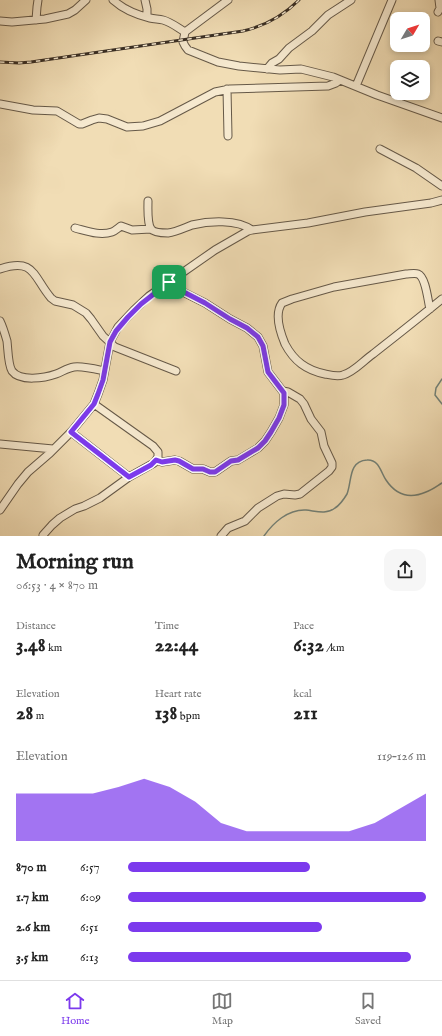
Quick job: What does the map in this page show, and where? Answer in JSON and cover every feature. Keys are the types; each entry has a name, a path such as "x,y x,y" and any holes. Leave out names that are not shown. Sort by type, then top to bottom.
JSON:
{"street":[{"path":"36,20 38,0"},
{"path":"0,21 12,22 36,20 68,14 86,0"},
{"path":"113,0 127,10 147,17 166,21 185,32"},
{"path":"145,0 147,17"},
{"path":"228,0 185,32 183,43 186,48 218,62 227,64 267,69 305,70 328,76 442,118"},
{"path":"267,69 289,48 312,31 328,15 351,0"},
{"path":"356,86 392,0"},
{"path":"438,12 440,8 439,0"},
{"path":"0,104 24,109 57,111 79,124 97,119 104,119 124,126 134,127 154,123 215,92 227,89 328,86 336,84 340,80"},
{"path":"227,89 228,136"},
{"path":"380,149 416,168 442,186"},
{"path":"0,510 28,472 71,432 94,404 101,387 110,342 116,331 149,296 215,250 252,230 308,223 442,200"},
{"path":"148,201 148,218 151,229"},
{"path":"75,228 94,233 102,233 113,232 121,226 132,230 151,229 155,232 169,233 196,224 219,222 243,224 252,230"},
{"path":"0,269 12,265 21,265 28,268 38,278 51,298 55,301 73,305 83,311 88,315 111,345 176,371"},
{"path":"430,309 423,278 419,274 415,274 334,287 292,299 282,303 279,306 278,318 285,343 298,362 308,370 336,376 346,374 356,368 430,309 442,299"},
{"path":"156,460 162,462 175,460 191,468 213,472 217,471 231,461 241,459 258,448 265,441 283,409 284,397 283,391 268,372 263,346 255,334 205,303 174,287 169,282"},
{"path":"0,321 7,341 10,366 12,371 20,377 42,377 56,374 74,367 104,371"},
{"path":"221,536 228,528 245,521 258,508 277,496 284,494 300,494 330,471 332,467 332,463 324,446 320,432 311,419 304,404 300,399 288,392 283,391"},
{"path":"43,535 60,518 75,509 100,498 129,477 151,465 156,460 158,455 157,450 153,446 94,404"},
{"path":"71,432 129,477"},
{"path":"0,444 53,449"}],"waterway":[{"path":"442,379 436,388 435,395 442,404"},
{"path":"264,536 276,522 287,514 299,510 325,512 337,507 347,494 354,468 361,461 371,460 377,464 390,485 394,489 404,494 420,494 442,483"}],"railway":[{"path":"0,62 31,62 243,31 273,20 287,11 299,0"}],"route":[{"path":"169,282 174,287 191,295 247,328 258,337 263,346 268,372 284,393 284,405 271,432 258,448 238,460 231,461 215,472 210,472 203,469 193,469 175,460 159,462 156,460 151,465 129,477 71,432 94,404 103,380 111,338 128,317 149,296 169,282"}]}
